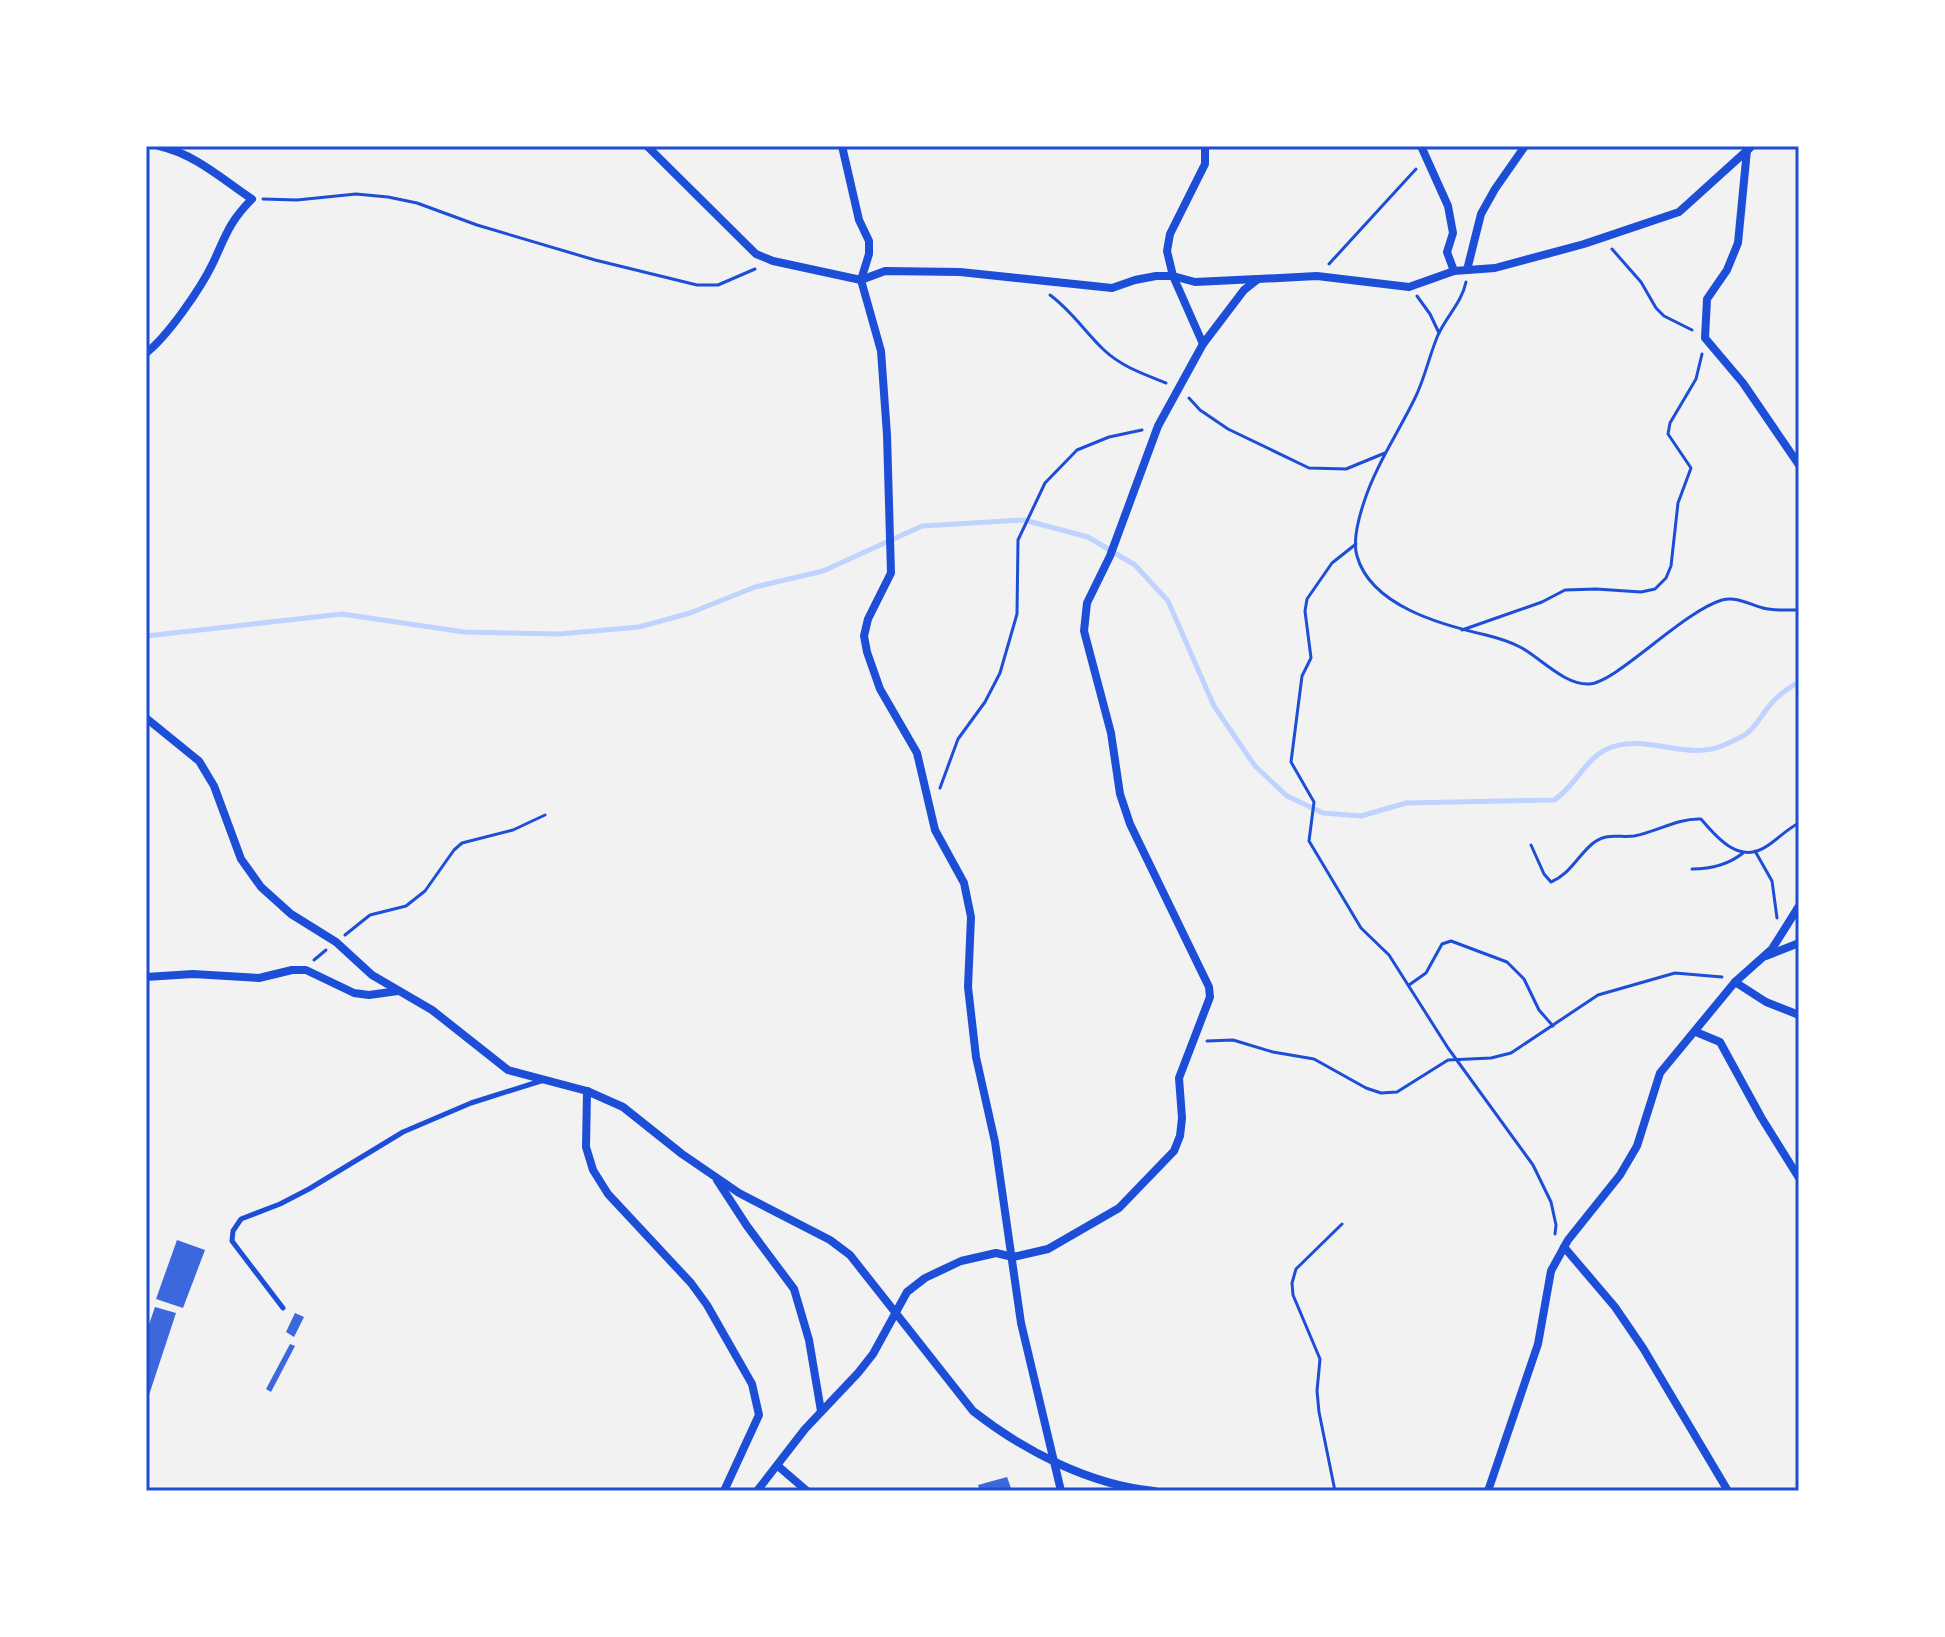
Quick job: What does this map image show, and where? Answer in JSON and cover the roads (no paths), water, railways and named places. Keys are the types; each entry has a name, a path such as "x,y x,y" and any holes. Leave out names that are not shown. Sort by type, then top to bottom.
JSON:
{"street":[{"path":"146,353 159,343 186,305 212,265 225,232 252,199 200,162 159,146"},
{"path":"647,146 756,254 773,261 861,280 885,271 960,272 1112,288 1135,280 1173,276 1195,282 1317,276 1409,287 1454,271 1495,268 1600,239 1679,212 1749,148"},
{"path":"842,146 859,220 869,241 869,254 861,280 881,351 887,435 891,573 868,619 864,636 880,689 910,735 917,753 935,830 964,883 971,917 968,987 976,1057 995,1142 1021,1323 1061,1491"},
{"path":"1203,344 1173,276 1167,251 1170,234 1205,164 1205,146"},
{"path":"1421,146 1448,206 1453,233 1447,252 1454,271"},
{"path":"1467,270 1481,214 1525,146"},
{"path":"1749,148 1738,243 1727,270 1707,299 1705,338 1743,383 1799,465"},
{"path":"757,1491 821,1411 873,1354 907,1292 925,1278 973,1258 996,1253 1013,1257 1048,1249 1119,1208 1174,1151 1182,1118 1179,1078 1210,997 1209,987 1130,824 1120,794 1111,733 1084,631 1087,603 1110,556 1158,426 1203,344 1244,290 1258,279"},
{"path":"146,718 199,761 214,786 241,859 261,887 291,914 336,942 372,975 432,1010 508,1070 587,1091 623,1107 682,1154 739,1193 830,1240 850,1255 973,1411 994,1428 1054,1461 1101,1480 1154,1491"},
{"path":"1488,1491 1538,1344 1551,1271 1564,1247 1620,1175 1637,1146 1660,1073 1735,982 1764,957 1781,937 1799,906"},
{"path":"1764,957 1799,943"},
{"path":"146,977 193,974 259,978 306,970 354,993 369,995 399,991"},
{"path":"1735,982 1766,1002 1799,1015"},
{"path":"1696,1032 1720,1042 1799,1178"},
{"path":"587,1091 586,1147 593,1170 608,1194 691,1283 752,1384 759,1415 724,1491"},
{"path":"714,1176 794,1289 809,1340 821,1411"},
{"path":"1564,1247 1622,1317 1728,1491"},
{"path":"778,1466 807,1491"}],"lane":[{"path":"283,1308 232,1241 233,1231 241,1219 309,1189 403,1132 471,1103 544,1080"}],"waterway":[{"path":"146,636 342,614 464,632 560,634 639,627 690,613 755,587 823,571 922,526 1024,520 1088,537 1135,565 1168,601 1214,706 1255,766 1287,796 1323,813 1361,816 1406,803 1554,800 1592,760 1607,749 1636,744 1710,749 1735,740 1753,728 1776,698 1799,682"}]}
